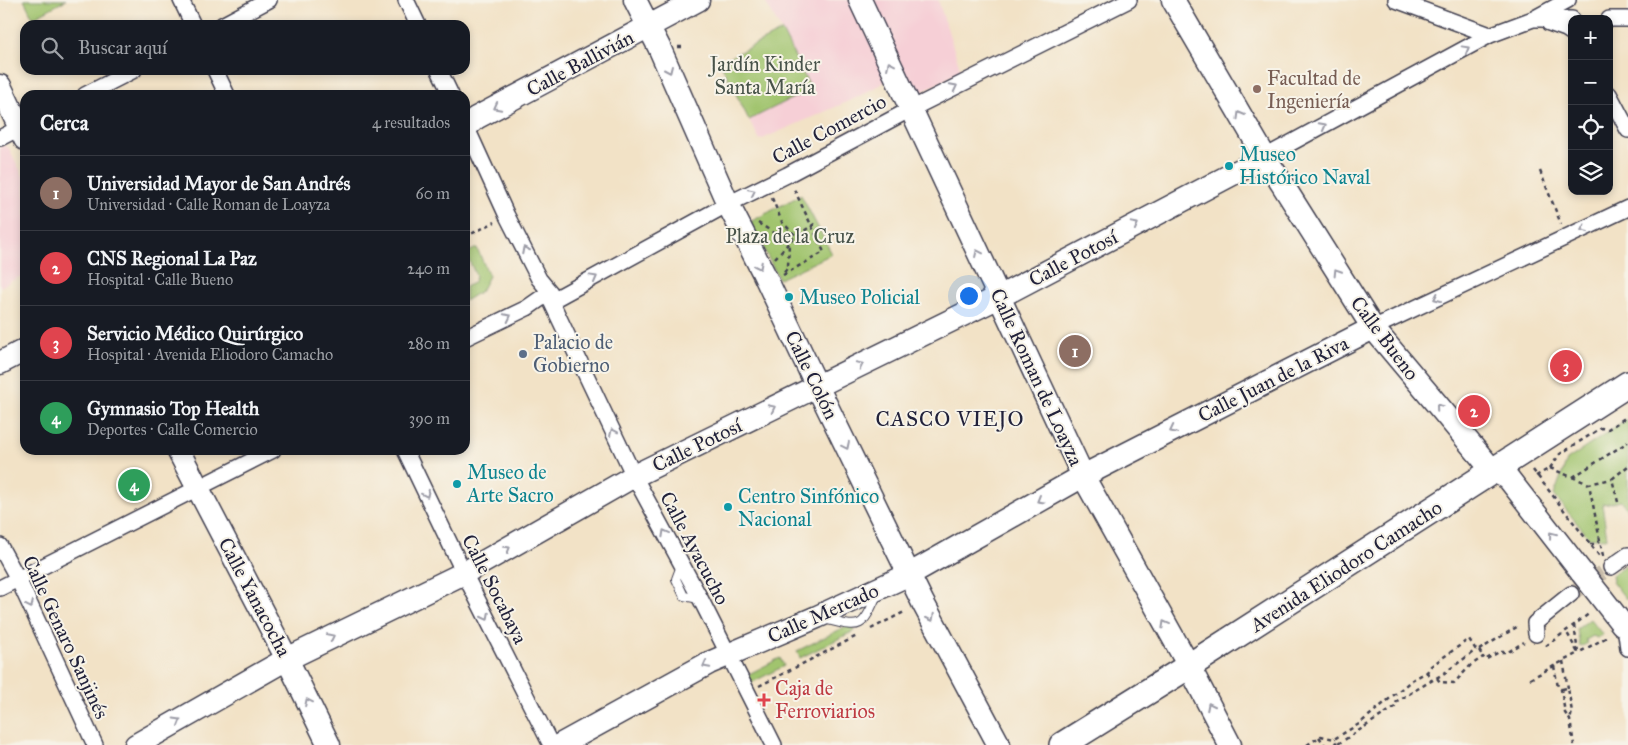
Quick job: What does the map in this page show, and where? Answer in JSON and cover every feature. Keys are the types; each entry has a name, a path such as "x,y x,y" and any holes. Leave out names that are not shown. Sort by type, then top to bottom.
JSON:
{"main road":[{"name":"Calle Colón","path":"635,0 659,47 728,204 772,274 817,386 923,603 999,745"},
{"name":"Calle Ballivián","path":"470,123 698,0"},
{"name":"Calle Roman de Loayza","path":"860,0 1083,476 1189,666 1230,745"},
{"name":"Calle Bueno","path":"1173,0 1265,157 1373,328 1511,470 1616,620"},
{"path":"0,86 20,125"},
{"name":"Calle Potosí","path":"136,745 287,658 464,573 634,476 999,297 1265,157"},
{"name":"Calle Juan de la Riva","path":"1083,476 1373,328"},
{"path":"0,363 20,353"},
{"name":"Avenida Eliodoro Camacho","path":"1062,745 1511,470 1628,384"},
{"name":"Calle Yanacocha","path":"180,455 287,658 329,745"},
{"name":"Calle Mercado","path":"560,745 709,662 817,617 910,574 1083,476"}],"street":[{"path":"182,0 191,20"},
{"path":"231,20 269,0"},
{"path":"406,0 416,20"},
{"name":"Calle Comercio","path":"470,336 550,297 911,109 1130,0"},
{"path":"1396,0 1490,35"},
{"path":"1265,157 1490,35 1534,19 1568,0"},
{"path":"1534,19 1568,19"},
{"path":"1534,19 1568,30"},
{"path":"1613,19 1628,19"},
{"path":"95,90 124,75"},
{"path":"217,75 225,90"},
{"path":"441,75 449,90"},
{"path":"1613,102 1628,130"},
{"path":"0,138 20,132"},
{"name":"Calle Ayacucho","path":"470,135 507,216 550,297 634,476 682,563 774,745"},
{"name":"Calle Juan de la Riva","path":"1373,328 1628,208"},
{"path":"0,588 263,455"},
{"name":"Calle Socabaya","path":"407,455 464,573 551,745"},
{"name":"Calle Genaro Sanjinés","path":"0,546 18,579 95,745"},
{"path":"1611,567 1628,555"},
{"path":"1536,634 1535,623 1571,594"},
{"path":"1616,620 1628,648"}],"path":[{"path":"1540,171 1566,238"},
{"path":"772,274 824,252 787,174"},
{"path":"767,185 782,222 796,236"},
{"path":"772,274 789,242 816,223"},
{"path":"470,235 482,229"},
{"path":"788,267 789,242"},
{"path":"1531,479 1550,468 1560,454 1602,428 1608,429 1628,416"},
{"path":"1572,477 1628,442"},
{"path":"1550,468 1589,484 1612,479 1628,466"},
{"path":"1511,470 1536,476 1604,562 1589,484"},
{"path":"1612,479 1618,502"},
{"path":"1558,512 1562,509"},
{"path":"1580,540 1584,537"},
{"path":"1590,544 1600,542"},
{"path":"870,630 923,603"},
{"path":"1544,648 1574,625 1616,620"},
{"path":"1530,679 1605,638 1616,620"},
{"path":"1334,739 1337,745 1395,707 1397,701 1437,678 1477,650 1524,622"},
{"path":"1574,625 1578,653"},
{"path":"1566,631 1578,653"},
{"path":"747,692 861,634"},
{"path":"1307,745 1321,736 1334,739 1359,724 1412,680 1427,672 1431,666 1468,639 1485,660 1499,652 1508,652 1536,634"},
{"path":"1437,678 1440,682 1454,683 1470,665 1483,657"},
{"path":"1563,661 1572,712 1570,720 1574,745"},
{"path":"1554,666 1558,687 1561,689 1565,713 1570,720"},
{"path":"1427,672 1432,681"},
{"path":"1561,689 1568,688"},
{"path":"1319,737 1325,745"}],"shaded area":[{"path":"764,0 849,0 890,79 856,98 760,140 720,62 782,31"},
{"path":"869,0 938,0 961,71 916,95"},
{"path":"3,145 9,148 20,170 20,277 0,287 0,147"}],"green space":[{"path":"24,0 66,0 33,18"},
{"name":"Jardín Kinder Santa María","path":"782,31 811,89 749,120 720,62"},
{"name":"Plaza de la Cruz","path":"801,195 832,254 779,279 750,222"},
{"path":"477,248 489,276 481,291 470,298 470,284 473,283 476,276 470,262 470,251"},
{"path":"1628,419 1628,512 1622,501 1602,504 1607,538 1589,538 1554,495 1567,460"},
{"path":"1628,563 1628,597 1626,599 1612,581 1612,575"},
{"path":"1590,619 1603,635 1597,638 1593,636 1586,640 1588,643 1580,647 1577,629"},
{"path":"851,624 854,631 800,658 797,651"},
{"path":"780,658 784,666 751,683 747,675"}],"tunnel":[{"path":"1571,594 1611,567"}],"place":[{"name":"Facultad de Ingeniería","path":"1257,89"},
{"name":"Museo Histórico Naval","path":"1229,166"},
{"name":"Museo Policial","path":"789,297"},
{"name":"Universidad Mayor de San Andrés","path":"1075,351"},
{"name":"Palacio de Gobierno","path":"523,354"},
{"name":"Servicio Médico Quirúrgico","path":"1566,366"},
{"name":"CNS Regional La Paz","path":"1474,411"},
{"name":"Museo de Arte Sacro","path":"457,484"},
{"name":"Gymnasio Top Health","path":"134,485"},
{"name":"Centro Sinfónico Nacional","path":"728,507"},
{"name":"Caja de Ferroviarios","path":"764,700"}],"district":[{"name":"CASCO VIEJO","path":"950,419"}]}
